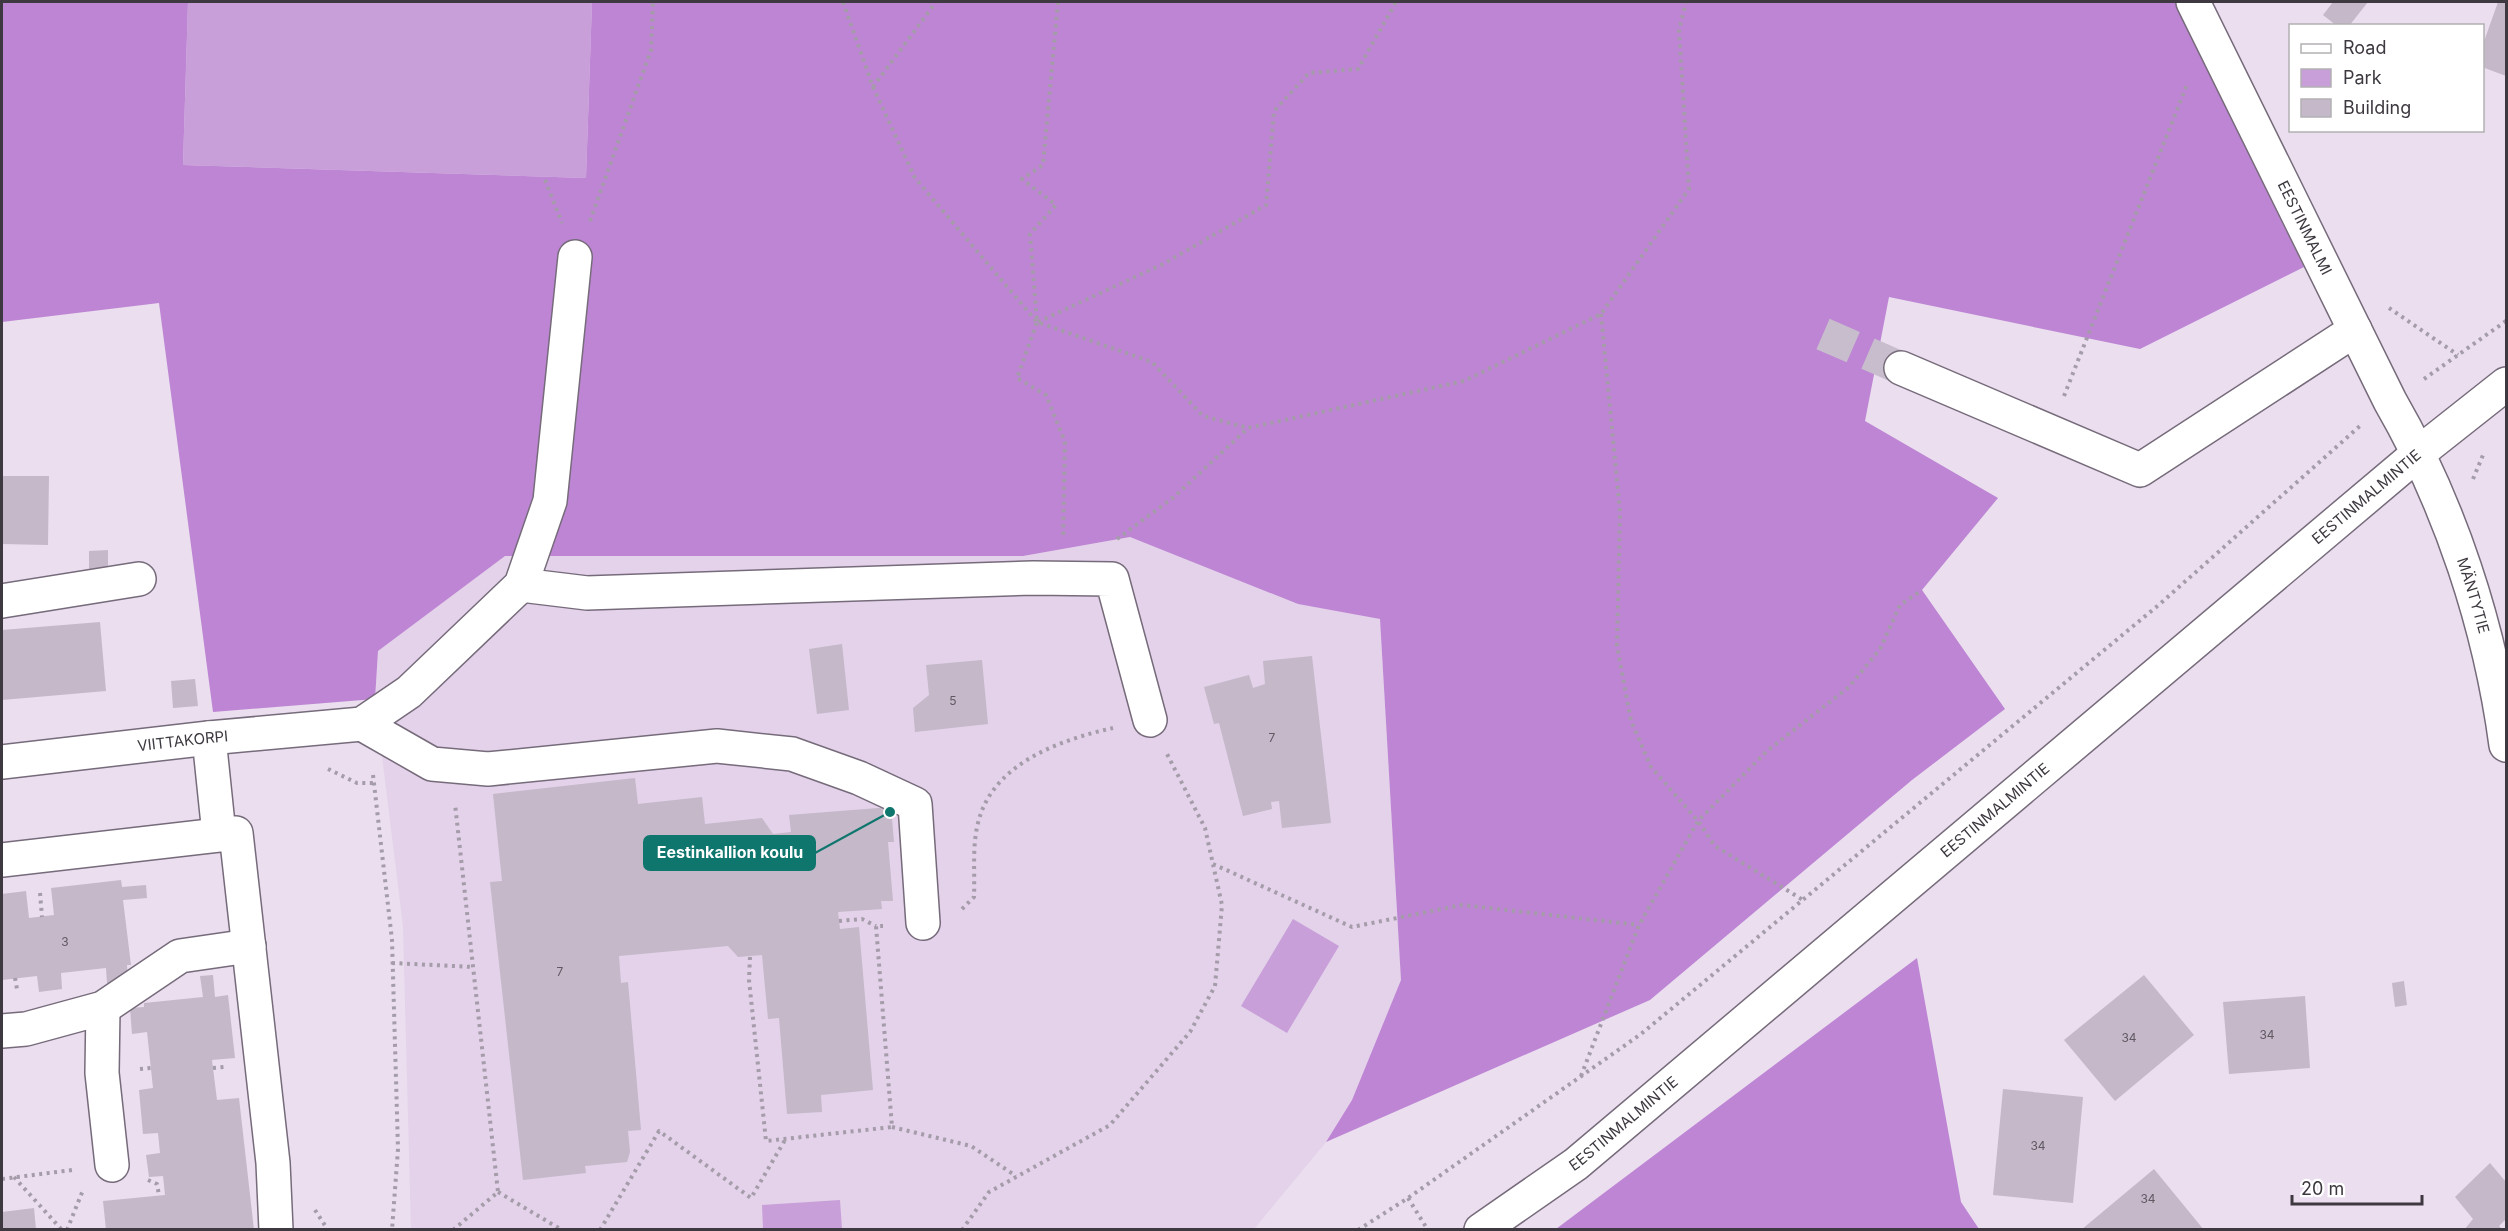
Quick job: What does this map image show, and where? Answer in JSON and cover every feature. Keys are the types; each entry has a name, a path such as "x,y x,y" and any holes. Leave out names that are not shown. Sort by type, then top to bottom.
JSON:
{"street":[{"name":"EESTINMALMI","path":"2193,2 2390,401 2420,452"},
{"path":"575,257 550,501 521,585 409,692 362,724 407,753 432,764 488,769 717,746 792,754 859,778 915,804 923,923"},
{"path":"1901,368 2140,470 2355,330"},
{"name":"EESTINMALMINTIE","path":"1481,1230 1585,1156 2420,452 2506,384"},
{"name":"MÄNTYTIE","path":"2420,452 2467,577 2483,629 2506,746"},
{"path":"2,601 139,579"},
{"path":"521,585 587,593 1112,579 1150,720"},
{"name":"VIITTAKORPI","path":"2,762 209,738 362,724"},
{"path":"209,738 219,834"},
{"path":"2,860 236,833 273,1163 276,1230"},
{"path":"2,1031 26,1029 103,1008 180,956 249,946"},
{"path":"103,1008 102,1073 112,1165"}],"path":[{"path":"575,257 598,203 651,50 652,2"},
{"path":"843,2 873,87 915,178 1037,322 1152,362 1203,416 1248,428 1464,381 1601,314 1689,189 1679,30 1686,2"},
{"path":"873,87 936,2"},
{"path":"1058,2 1043,165 1022,179 1056,205 1029,234 1037,322 1017,378 1046,395 1065,442 1062,579"},
{"path":"1037,322 1163,264 1266,205 1274,111 1309,73 1358,69 1389,10 1396,2"},
{"path":"2050,432 2208,31"},
{"path":"1601,314 1620,512 1617,646 1631,721 1652,767 1698,821 1714,846 1803,900"},
{"path":"1358,1230 1408,1198 1641,1034 2161,603 2390,401 2506,321"},
{"path":"1062,579 1174,497 1248,428"},
{"path":"1580,1077 1639,925 1698,821 1767,751 1849,687 1880,649 1900,605 1922,590"},
{"path":"839,921 862,920 876,926 923,923 954,917 974,897 977,826 983,805 1000,781 1024,760 1088,734 1150,720 1205,828 1222,905 1215,986 1190,1032 1110,1125 989,1192 962,1230"},
{"path":"451,766 498,1192"},
{"path":"375,783 392,963 398,1149 392,1230"},
{"path":"1213,864 1352,927 1462,905 1639,925"},
{"path":"876,926 892,1127"},
{"path":"750,957 749,980 766,1141 892,1127 971,1146 1016,1176"},
{"path":"392,963 473,968"},
{"path":"600,1230 659,1131 751,1198 785,1139"},
{"path":"14,1177 62,1230"},
{"path":"67,1230 84,1188"},
{"path":"453,1230 498,1192"},
{"path":"498,1192 562,1230"},
{"path":"1408,1198 1425,1227"}],"shaded area":[{"path":"2,2 188,2 183,165 586,178 592,2 2175,2 2304,267 2140,349 1889,297 1865,421 1998,498 1922,590 2005,709 1912,780 1650,1000 1326,1142 1352,1100 1401,980 1380,619 1298,604 1130,537 1023,556 505,556 378,651 375,699 213,712 159,303 2,322"},
{"path":"1130,537 1298,604 1380,619 1401,980 1352,1100 1326,1142 1254,1229 411,1229 403,926 375,699 378,651 504,556 1023,556"},
{"path":"1917,958 1961,1202 1979,1229 1556,1229"}],"green space":[{"path":"188,2 592,2 586,178 183,165"},
{"path":"1293,919 1339,946 1287,1033 1241,1006"},
{"path":"840,1200 842,1229 763,1229 762,1205"}],"building":[{"path":"2333,2 2368,2 2351,24 2334,24 2323,15"},
{"path":"2498,2 2506,2 2506,76 2484,68 2484,41"},
{"path":"2,476 49,476 48,545 2,544"},
{"path":"108,550 108,569 89,569 89,551"},
{"path":"100,622 106,691 2,700 2,630"},
{"path":"842,644 849,710 817,714 809,649"},
{"path":"1312,656 1331,823 1282,828 1279,801 1271,802 1272,809 1243,816 1219,723 1214,724 1204,687 1249,675 1253,688 1265,684 1263,661"},
{"path":"982,660 988,724 915,732 913,708 929,695 926,665"},
{"path":"195,679 198,706 173,708 171,681"},
{"path":"635,778 638,804 702,797 705,824 762,818 773,834 791,832 789,815 891,807 894,842 888,842 893,901 881,901 882,909 838,912 840,929 859,927 873,1090 821,1095 822,1112 787,1114 779,1018 768,1019 762,955 738,957 728,946 619,956 621,983 628,982 641,1130 628,1131 630,1152 627,1162 585,1166 586,1173 523,1180 490,882 502,881 493,794"},
{"path":"121,880 122,887 146,885 147,898 123,900 131,965 127,965 128,981 107,983 106,968 61,973 62,989 39,992 37,976 2,980 2,894 26,891 29,918 54,915 51,888"},
{"path":"213,975 215,997 228,995 235,1058 212,1060 217,1100 239,1098 254,1230 106,1230 103,1201 165,1195 163,1176 149,1177 146,1155 160,1153 158,1133 143,1134 139,1090 153,1088 147,1032 132,1034 130,1008 144,1007 144,1003 203,997 200,976"},
{"path":"2144,975 2194,1035 2115,1101 2064,1040"},
{"path":"2404,981 2407,1005 2395,1007 2392,983"},
{"path":"2305,996 2310,1068 2229,1074 2223,1002"},
{"path":"2003,1089 2083,1097 2073,1203 1993,1195"},
{"path":"2490,1163 2506,1182 2506,1219 2499,1226 2503,1230 2464,1230 2473,1219 2455,1197"},
{"path":"2154,1169 2204,1230 2081,1230"},
{"path":"34,1208 36,1230 2,1230 2,1212"}],"tunnel":[{"path":"1823,334 1901,368"}],"place":[{"name":"Eestinkallion koulu","path":"890,812"}]}
